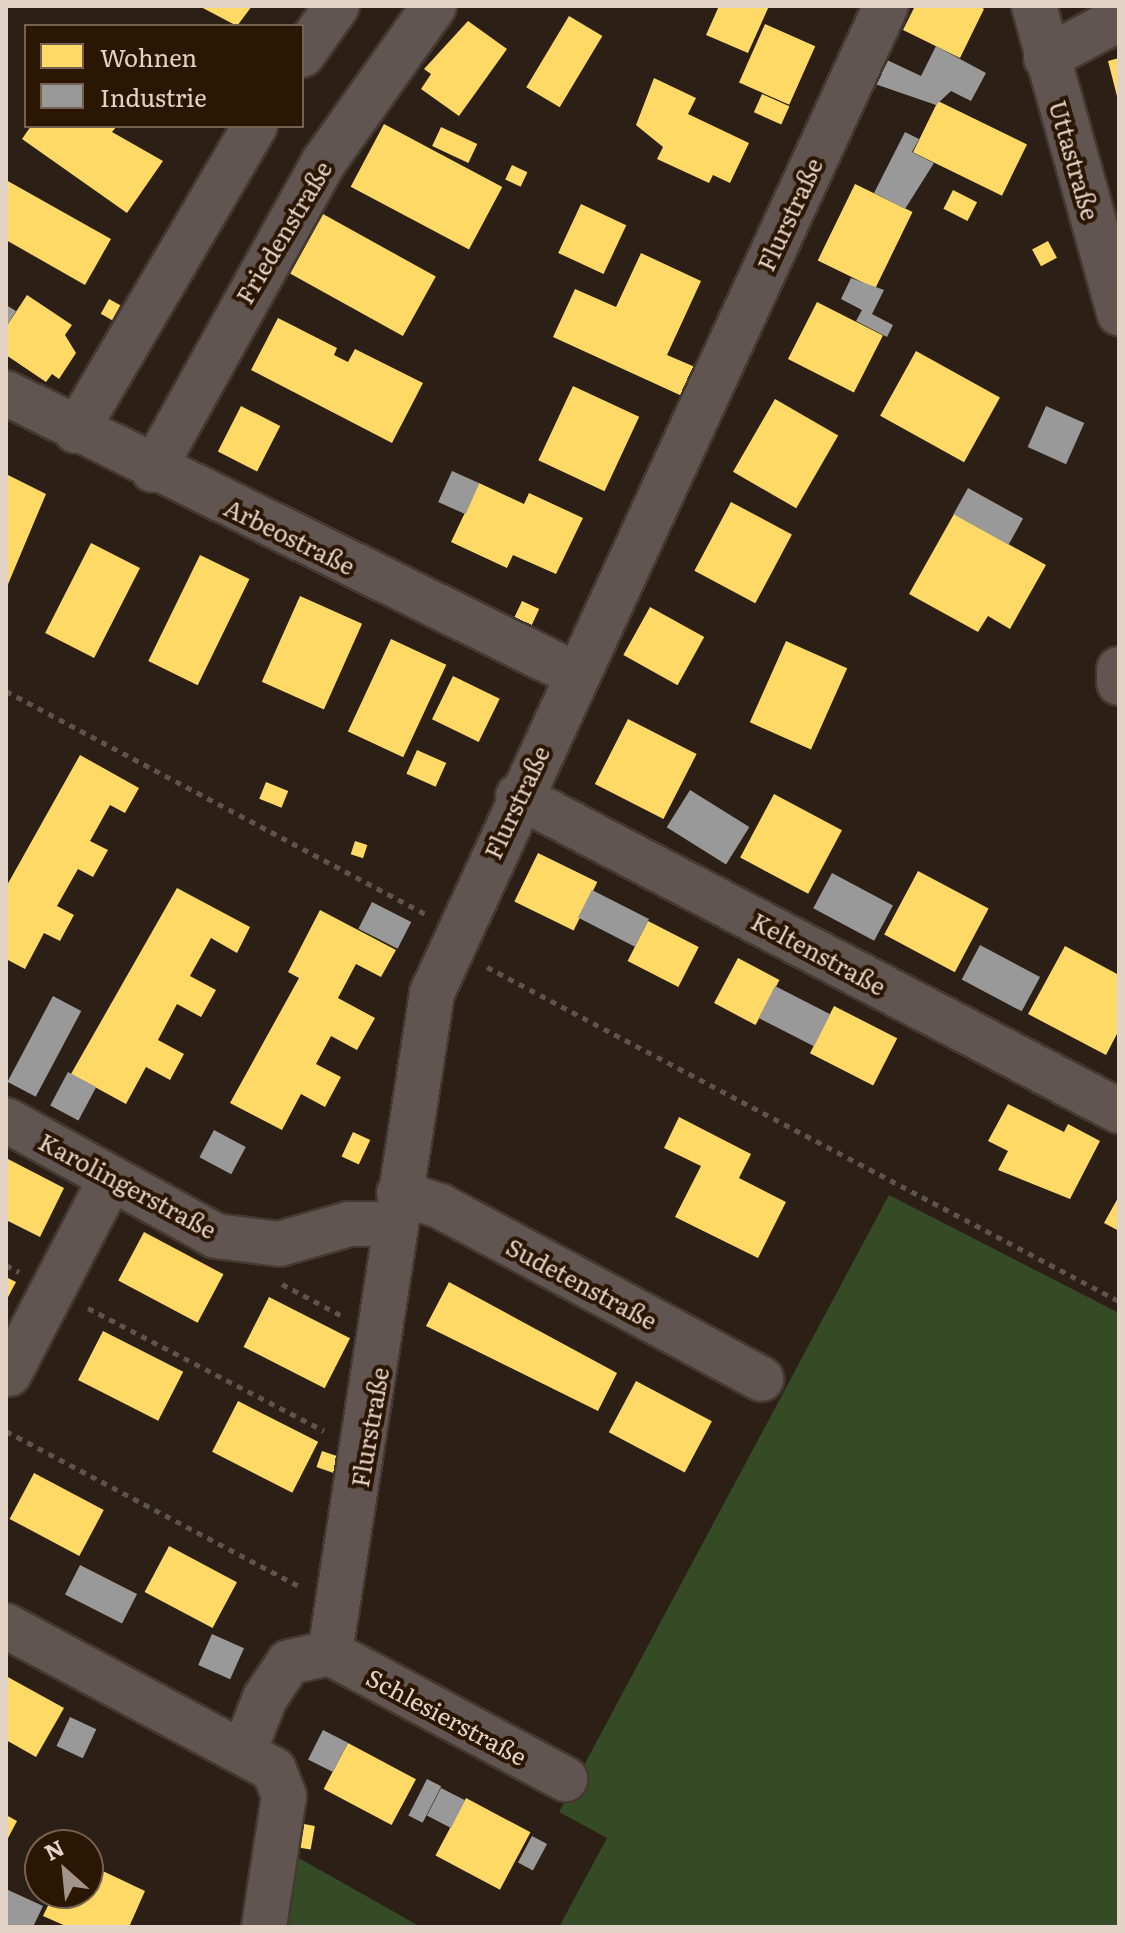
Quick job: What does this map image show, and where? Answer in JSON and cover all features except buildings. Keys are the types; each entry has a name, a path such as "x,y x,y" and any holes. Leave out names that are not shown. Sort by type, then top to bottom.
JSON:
{"street":[{"path":"304,52 337,6"},
{"name":"Friedenstraße","path":"153,470 323,163 434,6"},
{"name":"Flurstraße","path":"330,1653 333,1604 366,1453 397,1209 432,993 453,938 518,796 886,6"},
{"name":"Uttastraße","path":"1034,6 1046,58 1116,292"},
{"path":"1046,58 1119,19"},
{"path":"76,431 254,128"},
{"name":"Arbeostraße","path":"6,393 153,470 575,674"},
{"path":"1119,669 1119,683"},
{"name":"Keltenstraße","path":"518,796 1119,1111"},
{"name":"Karolingerstraße","path":"6,1120 216,1236 279,1244 397,1209"},
{"path":"9,1374 110,1180"},
{"name":"Sudetenstraße","path":"397,1209 440,1206 761,1379"},
{"path":"6,1626 245,1749 274,1770 284,1796 264,1927"},
{"path":"245,1749 265,1698 289,1662 330,1653"},
{"name":"Schlesierstraße","path":"330,1653 565,1779"}],"path":[{"path":"6,691 1119,1301"},
{"path":"6,1265 366,1453"},
{"path":"6,1431 333,1604"}],"green space":[{"path":"889,1195 1119,1313 1119,1927 559,1927 607,1838 559,1812"},
{"path":"290,1853 421,1927 276,1927"}]}
